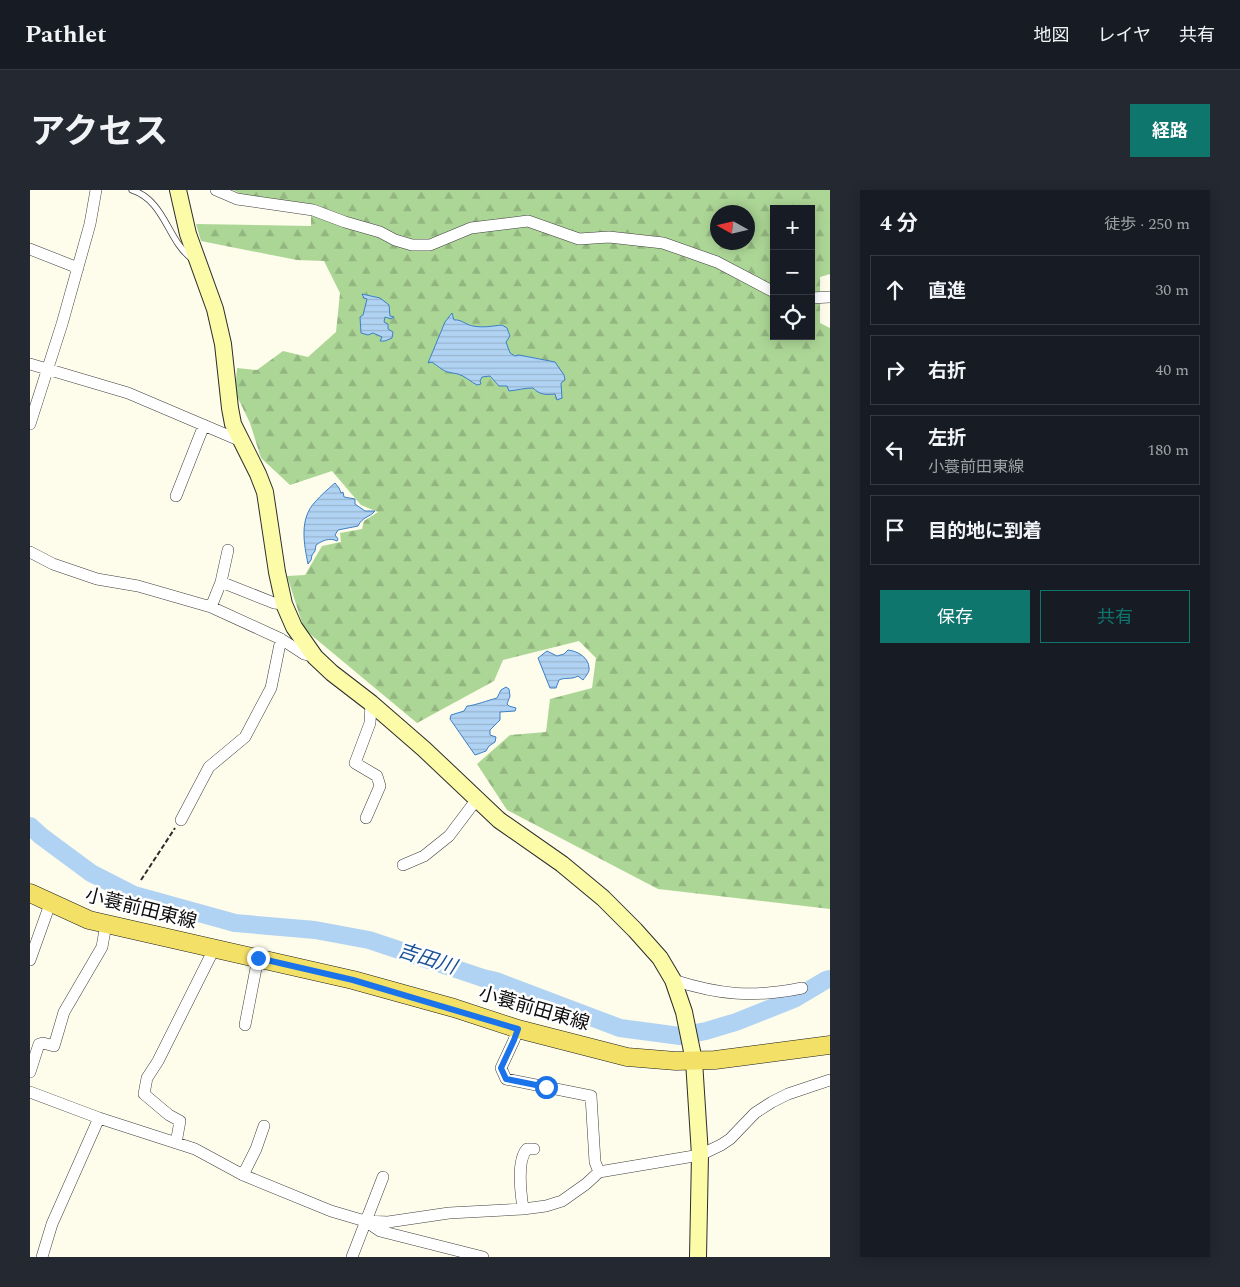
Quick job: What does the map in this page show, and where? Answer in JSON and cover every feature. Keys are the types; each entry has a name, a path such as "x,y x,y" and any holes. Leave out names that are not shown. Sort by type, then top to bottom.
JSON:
{"main road":[{"name":"小蓑前田東線","path":"30,894 89,920 214,950 353,980 518,1029 626,1057 653,1060 715,1060 830,1045"}],"street":[{"path":"30,424 78,268 90,224 96,190"},
{"path":"178,190 188,234 215,309 224,352 233,424 265,492 277,572 284,604 294,627 315,657 424,749 499,820 562,864 603,898 660,958 673,980 684,1012 694,1060 700,1155 698,1257"},
{"path":"216,190 313,210 380,232 395,240 412,245 430,245 472,228 528,221 579,238 609,236 663,243 717,262 770,290"},
{"path":"30,249 78,268"},
{"path":"815,298 830,297"},
{"path":"30,364 128,393 241,441"},
{"path":"176,496 204,425"},
{"path":"211,607 221,582 228,550"},
{"path":"30,552 53,564 96,579 138,586 211,607 281,639 304,654 315,657"},
{"path":"221,582 274,603 284,604"},
{"path":"180,820 209,767 245,737 271,688 281,639"},
{"path":"366,818 380,786 378,776 355,763 370,723 370,703"},
{"path":"403,865 424,856 449,836 477,799"},
{"path":"30,960 50,904"},
{"path":"30,1072 39,1044 44,1043 54,1046 64,1012 102,947 106,924"},
{"path":"176,1142 180,1121 169,1115 144,1094 147,1078 158,1061 214,950"},
{"path":"245,1025 258,958"},
{"path":"673,980 711,990 750,995 774,994 802,988"},
{"path":"518,1029 501,1068 506,1079 591,1096 595,1162 599,1172"},
{"path":"30,1092 99,1118 176,1142 214,1158 243,1175 331,1211 365,1221 388,1222 449,1213 523,1209 546,1206 562,1201 599,1172 700,1155 721,1146 755,1113 772,1102 788,1094 830,1080"},
{"path":"42,1257 52,1224 99,1118"},
{"path":"243,1175 256,1149 264,1126"},
{"path":"523,1209 520,1187 522,1154 527,1149 534,1149"},
{"path":"352,1257 383,1177"},
{"path":"365,1221 380,1231 483,1257"}],"lane":[{"path":"132,190 145,196 164,217 175,240 189,257 200,263"}],"path":[{"path":"141,880 180,820"}],"green space":[{"path":"233,190 830,190 830,274 820,277 820,323 830,328 830,909 658,889 507,810 477,764 510,735 546,732 550,699 592,688 596,658 579,641 503,660 494,681 417,723 304,629 287,576 305,575 322,546 341,542 340,533 362,529 364,521 378,512 361,505 332,471 290,485 261,458 250,423 235,392 237,368 257,370 283,351 308,357 336,332 340,293 324,261 297,260 201,241 196,224 311,226 311,204 247,197"}],"water":[{"path":"362,294 380,298 389,305 390,316 394,317 391,319 385,317 384,322 388,324 388,329 393,332 392,338 380,341 382,337 373,333 368,335 361,333 360,317 363,315 367,299"},
{"path":"452,313 454,320 477,327 502,325 507,328 510,336 506,342 510,353 515,356 519,355 555,362 564,375 565,380 561,383 562,398 557,400 555,394 543,394 533,388 509,391 507,386 499,386 490,376 482,377 481,384 477,385 461,375 444,371 432,362 428,363 445,322"},
{"path":"335,483 341,493 343,492 344,497 355,499 355,504 365,511 375,511 362,520 358,526 338,530 335,535 338,539 337,541 328,539 316,545 308,564 304,540 307,516 315,502"},
{"path":"568,650 579,653 585,658 589,664 588,673 583,680 578,676 561,679 556,688 550,688 538,658 547,651 557,656 564,654"},
{"path":"506,687 509,689 510,696 507,704 516,708 515,711 500,712 500,720 490,730 490,735 496,737 495,742 486,751 475,755 450,719 451,715 464,711 467,706 497,698 501,690"}],"waterway":[{"name":"吉田川","path":"30,826 91,873 134,895 235,923 315,930 369,940 496,981 620,1028 680,1036 706,1031 736,1022 794,999 830,979"}],"route":[{"path":"258,958 353,980 454,1008 518,1029 501,1068 506,1079 546,1087"}]}
